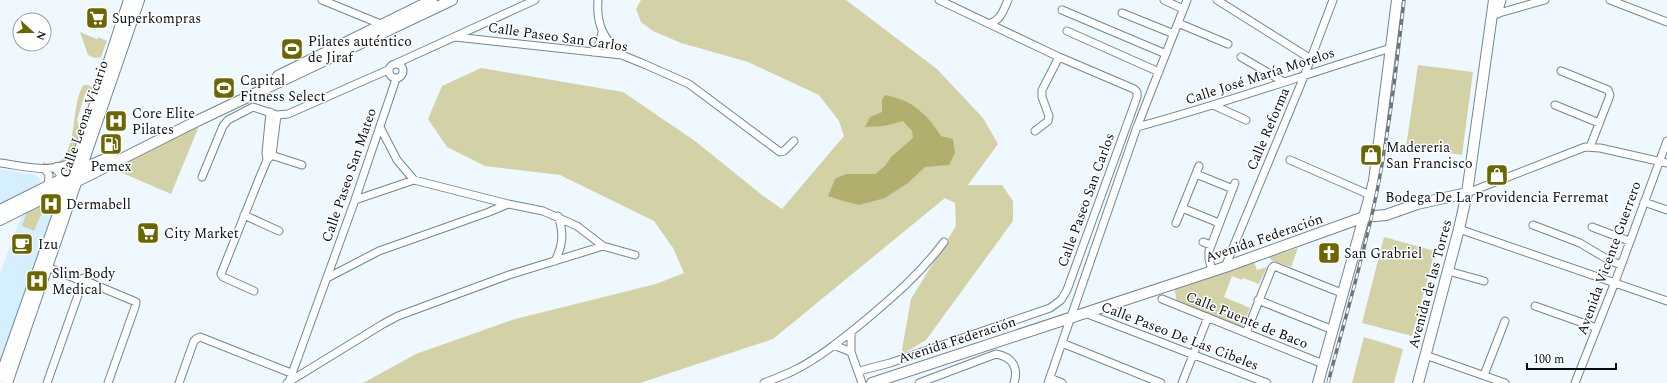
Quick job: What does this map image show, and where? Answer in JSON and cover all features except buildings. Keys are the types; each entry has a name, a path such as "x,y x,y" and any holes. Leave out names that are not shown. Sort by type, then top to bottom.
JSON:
{"main road":[{"name":"Calle Leona Vicario","path":"7,383 16,347 129,0"},
{"name":"Calle Leona Vicario","path":"82,168 139,0"},
{"path":"0,220 70,180 198,121 385,28 432,0"},
{"path":"0,210 48,186 70,180 82,168 115,155 385,28 452,0"},
{"path":"1318,383 1344,294 1374,181 1398,0"},
{"name":"Avenida de las Torres","path":"1418,383 1459,230 1467,193 1495,15 1494,0"},
{"path":"56,168 70,180"},
{"name":"Calle Leona Vicario","path":"0,378 16,347 47,267 72,196 70,180"},
{"name":"Avenida Federación","path":"872,383 1225,267 1364,217 1386,215 1417,204 1467,193"}],"street":[{"path":"322,0 385,28"},
{"path":"202,177 223,126 228,120 253,107 274,114 288,114 388,70 395,64 535,0"},
{"path":"598,0 598,17 602,33 622,56"},
{"name":"Calle Paseo San Carlos","path":"851,332 851,352 860,378 890,364 1050,308 1064,295 1138,95 1134,89 1059,57 939,0"},
{"path":"989,24 997,21 1008,0"},
{"path":"1164,0 1183,9"},
{"path":"1062,383 1049,381 1137,127 1187,0"},
{"path":"1217,0 1311,59"},
{"name":"Calle Reforma","path":"1225,267 1305,74 1333,0"},
{"path":"1495,15 1502,0"},
{"path":"1495,15 1544,0"},
{"path":"1610,0 1667,22"},
{"path":"1062,10 1166,54"},
{"path":"1003,12 1002,23 1007,33"},
{"path":"1122,13 1174,34"},
{"path":"1178,24 1228,44"},
{"path":"1067,31 1159,72"},
{"path":"593,52 598,47 602,33"},
{"name":"Calle Paseo San Carlos","path":"455,37 622,56 651,66 689,84 780,152 783,152 794,141"},
{"name":"Calle José María Morelos","path":"1137,127 1213,105 1305,74 1391,48"},
{"path":"388,70 389,75 396,79 401,77 403,69 416,55"},
{"path":"1035,131 1048,121 1050,116 1042,97 1042,90 1059,57"},
{"path":"1242,57 1284,82"},
{"path":"395,64 398,64 403,69"},
{"path":"1561,71 1608,90 1610,95 1590,146"},
{"name":"Calle Paseo San Mateo","path":"288,382 355,200 396,79"},
{"path":"1213,105 1246,120"},
{"path":"1555,105 1599,124"},
{"path":"254,291 224,277 221,274 268,156 274,114"},
{"path":"380,127 397,160 414,180"},
{"name":"Avenida Vicente Guerrero","path":"1575,383 1615,282 1644,202 1663,162 1667,141"},
{"name":"Avenida Federación","path":"1467,193 1580,148 1590,146 1663,162"},
{"path":"268,156 302,165"},
{"path":"0,163 45,169 56,168 70,163 77,158"},
{"path":"1290,160 1370,194"},
{"path":"1176,223 1199,166"},
{"path":"45,169 49,175 48,186"},
{"path":"1196,174 1234,186 1208,255 1212,271"},
{"path":"355,200 414,180 508,204 525,206 558,216 577,226 603,246 635,254"},
{"path":"1644,202 1667,210"},
{"path":"327,278 379,251 508,204"},
{"path":"1182,208 1220,223"},
{"path":"244,215 279,230"},
{"path":"555,260 561,247 563,234 558,216"},
{"path":"1533,225 1580,243 1607,260 1621,265"},
{"path":"1592,227 1630,241"},
{"path":"1459,230 1667,301"},
{"path":"764,383 796,370 851,332 915,278 944,242"},
{"path":"1203,242 1211,245"},
{"path":"288,382 398,316 495,280 603,246"},
{"path":"1246,332 1258,300 1274,266 1344,294"},
{"path":"47,267 136,302 108,383"},
{"path":"1448,271 1484,281"},
{"path":"47,383 82,282"},
{"name":"Calle Fuente de Baco","path":"1162,299 1323,364"},
{"path":"1258,300 1333,330"},
{"path":"1535,306 1597,328"},
{"name":"Calle Paseo De Las Cibeles","path":"1085,312 1267,383"},
{"path":"1182,383 1208,317"},
{"path":"1484,375 1504,321"},
{"path":"179,383 194,341 198,338 291,373"},
{"path":"1062,343 1161,383"},
{"path":"834,345 851,352"},
{"path":"922,382 996,354 1004,355 1013,363 1016,371 1014,383"},
{"path":"1425,355 1505,383"}],"shaded area":[{"path":"885,95 895,97 911,104 924,114 941,136 953,139 955,153 949,165 925,167 908,183 885,198 859,205 828,196 835,179 846,174 875,174 885,166 891,157 913,138 912,131 903,121 884,126 865,127 870,117 882,112 882,100"},
{"path":"0,169 36,175 40,180 39,186 0,206"},
{"path":"55,197 60,197 0,365 0,273 23,212"}],"green space":[{"path":"641,0 846,0 937,69 983,118 998,144 968,185 1002,185 1013,201 1013,221 926,340 901,355 911,299 956,226 955,203 945,198 773,339 640,383 363,383 416,354 515,319 656,284 684,273 673,248 654,221 560,175 485,166 447,147 428,119 442,86 481,68 623,92 695,141 762,195 782,209 844,136 839,121 819,95 748,62 681,43 653,31 641,22 636,9"},
{"path":"80,32 97,39 98,37 107,41 101,57 94,58 88,55"},
{"path":"1418,65 1473,72 1462,155 1406,147"},
{"path":"84,85 88,85 94,89 85,94 77,120 81,129 73,150 69,156 59,164 43,165 43,162 52,163 61,160 67,152 71,142 77,103"},
{"path":"199,126 171,194 111,168"},
{"path":"47,202 34,231 22,226 27,211"},
{"path":"1384,237 1435,251 1412,336 1362,323"},
{"path":"1298,248 1291,267 1271,260 1269,257"},
{"path":"1254,262 1257,270 1267,267 1259,284 1243,278 1242,280 1232,276 1224,297 1250,308 1242,328 1177,303 1174,286"},
{"path":"1364,337 1403,349 1394,383 1352,383"}],"railway":[{"path":"1328,383 1361,261 1378,186 1390,117 1404,0"}],"place":[{"name":"Superkompras","path":"97,18"},
{"name":"Pilates auténtico de Jiraf","path":"292,49"},
{"name":"Capital Fitness Select","path":"224,88"},
{"name":"Core Elite Pilates","path":"116,121"},
{"name":"Pemex","path":"111,144"},
{"name":"Madereria San Francisco","path":"1371,155"},
{"name":"Bodega De La Providencia Ferremat","path":"1497,175"},
{"name":"Dermabell","path":"51,204"},
{"name":"City Market","path":"148,233"},
{"name":"Izu","path":"22,244"},
{"name":"San Grabriel","path":"1329,253"},
{"name":"Slim Body Medical","path":"37,281"}]}
